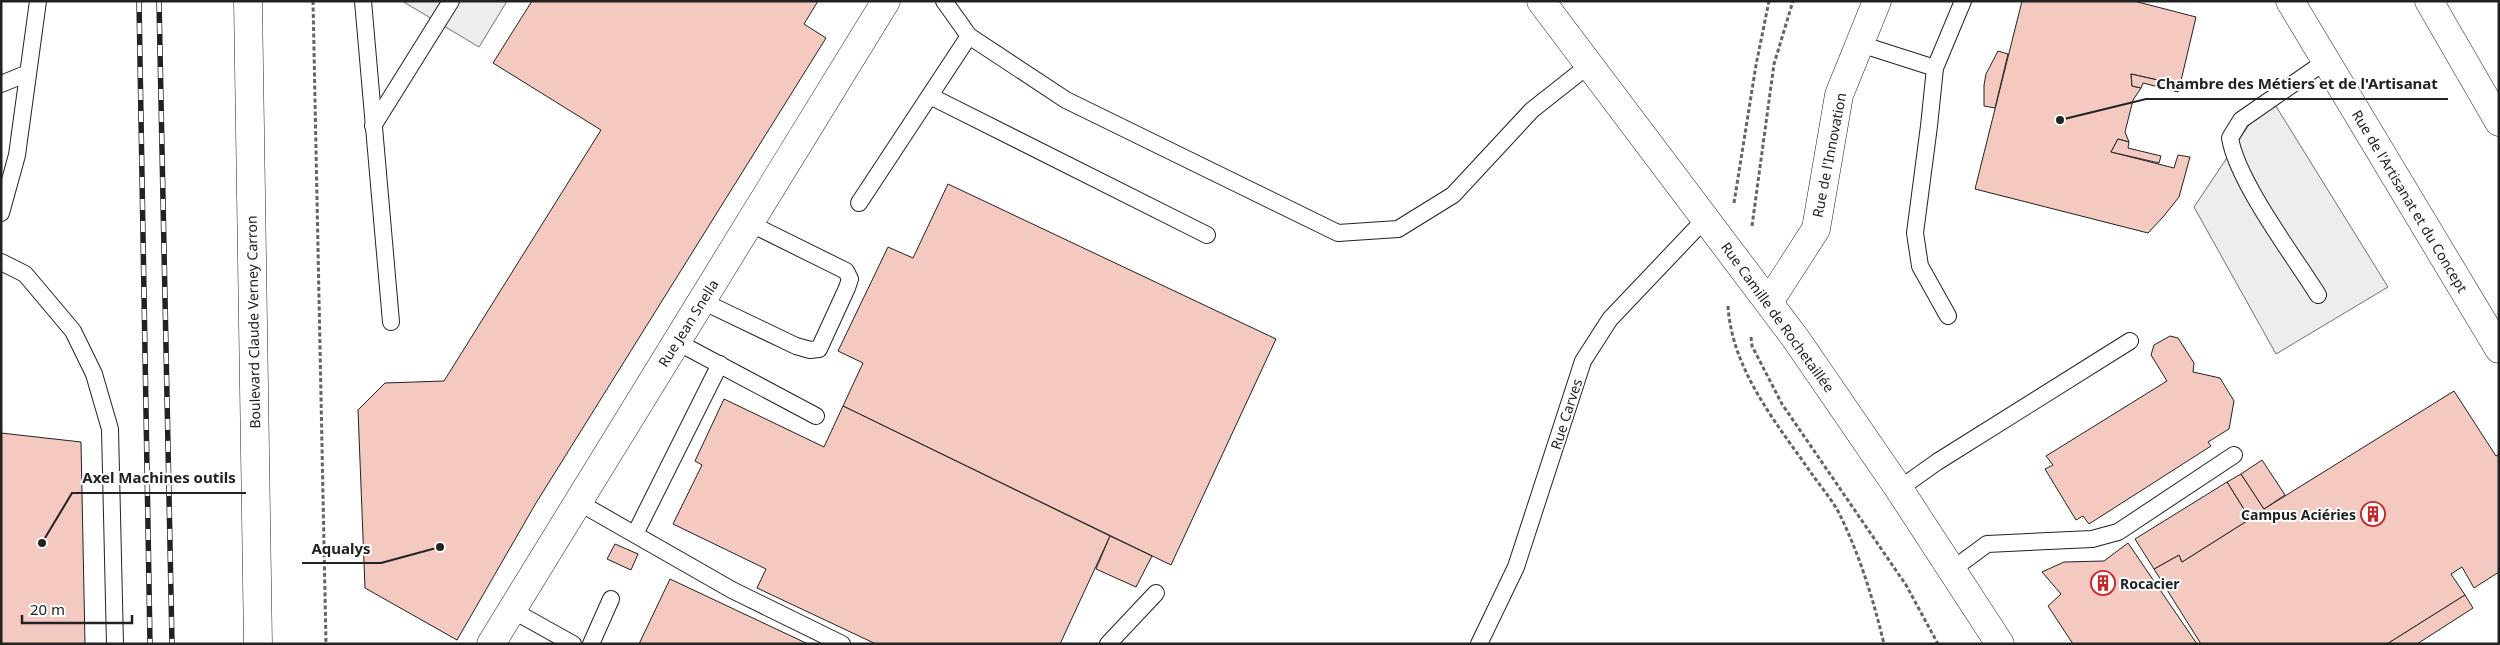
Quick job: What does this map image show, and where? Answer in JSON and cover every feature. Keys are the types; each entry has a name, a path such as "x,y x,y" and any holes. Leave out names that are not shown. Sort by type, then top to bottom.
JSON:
{"street":[{"name":"Boulevard Claude Verney Carron","path":"248,1 258,644"},
{"name":"Rue Jean Snella","path":"491,644 886,1"},
{"name":"Rue Camille de Rochetaillée","path":"1541,1 1769,302 1899,489 1953,569 2000,644"},
{"name":"Rue de l'Innovation","path":"1769,302 1816,229 1839,94 1877,1"},
{"name":"Rue de l'Artisanat et du Concept","path":"2290,1 2499,349"},
{"path":"2429,1 2499,122"}],"lane":[{"path":"1,213 17,155 38,1"},
{"path":"363,1 390,322"},
{"path":"373,126 452,1"},
{"path":"944,1 969,36 1066,100 1338,233 1398,229 1453,195 1532,110 1589,65"},
{"path":"1948,316 1920,266 1915,234 1930,126 1934,68 1962,1"},
{"path":"859,203 969,36"},
{"path":"1860,44 1934,68"},
{"path":"2318,295 2251,190 2232,148 2230,138 2241,120 2326,61"},
{"path":"1,84 28,73"},
{"path":"930,96 1207,235"},
{"name":"Rue Carves","path":"1479,644 1516,567 1583,361 1610,319 1706,218"},
{"path":"702,301 796,346 810,350 819,349 847,288 850,279 846,271 749,223"},
{"path":"1,262 25,274 73,331 94,374 110,429 115,644"},
{"path":"1899,489 1937,462 2130,341"},
{"path":"677,342 816,416"},
{"path":"635,534 720,364"},
{"path":"1953,569 1988,544 2092,539 2118,532 2234,455"},
{"path":"578,502 732,590 842,644"},
{"path":"1108,644 1156,593"},
{"path":"590,644 611,599"},
{"path":"512,610 573,644"}],"path":[{"path":"313,1 326,644"},
{"path":"1746,271 1774,64 1793,1"},
{"path":"1750,328 1752,346 1782,404 1906,585 1938,644"}],"shaded area":[{"path":"402,1 507,1 479,47"},
{"path":"2269,95 2388,287 2276,354 2194,207"}],"building":[{"path":"532,1 818,1 804,24 826,38 536,503 457,640 365,588 358,410 385,383 444,381 601,130 493,63"},
{"path":"2022,1 2134,1 2196,17 2180,85 2131,74 2132,86 2141,88 2133,100 2125,132 2129,142 2118,139 2111,152 2174,168 2178,155 2190,157 2179,197 2148,233 1975,189"},
{"path":"1998,51 2008,54 1995,108 1984,106 1984,85 1986,74"},
{"path":"2131,74 2180,85 2178,92 2143,83 2141,88 2132,86"},
{"path":"2118,139 2129,142 2128,148 2161,156 2159,163 2111,152"},
{"path":"948,184 1276,339 1171,565 843,406 863,363 838,351 888,247 913,258"},
{"path":"2170,336 2178,338 2194,363 2193,372 2220,378 2234,401 2229,429 2208,442 2211,446 2089,524 2083,516 2076,520 2045,469 2053,465 2046,456 2167,381 2151,355 2154,345"},
{"name":"Campus Aciéries","path":"2454,391 2496,456 2499,454 2499,572 2474,588 2462,567 2451,574 2465,595 2387,644 2201,644 2154,569 2179,555 2182,562 2250,519 2227,482 2241,474 2264,509"},
{"path":"724,399 824,447 843,406 1110,536 1060,644 876,644 757,588 766,569 673,524 702,465 695,461"},
{"path":"1,433 81,442 85,644 1,644"},
{"path":"2262,460 2285,495 2264,509 2241,474"},
{"path":"2227,482 2250,519 2182,562 2179,555 2154,569 2135,539"},
{"path":"1110,536 1152,556 1136,587 1096,569"},
{"name":"Rocacier","path":"2128,543 2197,644 2073,644 2048,606 2061,594 2042,572 2064,562 2104,561"},
{"path":"615,544 638,554 631,570 607,559"},
{"path":"670,579 808,644 639,644"},
{"path":"2465,595 2473,608 2417,644 2387,644"}],"railway":[{"path":"139,1 150,644"},
{"path":"159,1 172,644"}],"place":[{"name":"Chambre des Métiers et de l'Artisanat","path":"2060,120"},
{"name":"Campus Aciéries","path":"2373,514"},
{"name":"Axel Machines outils","path":"42,543"},
{"name":"Aqualys","path":"440,547"},
{"name":"Rocacier","path":"2103,583"}]}
